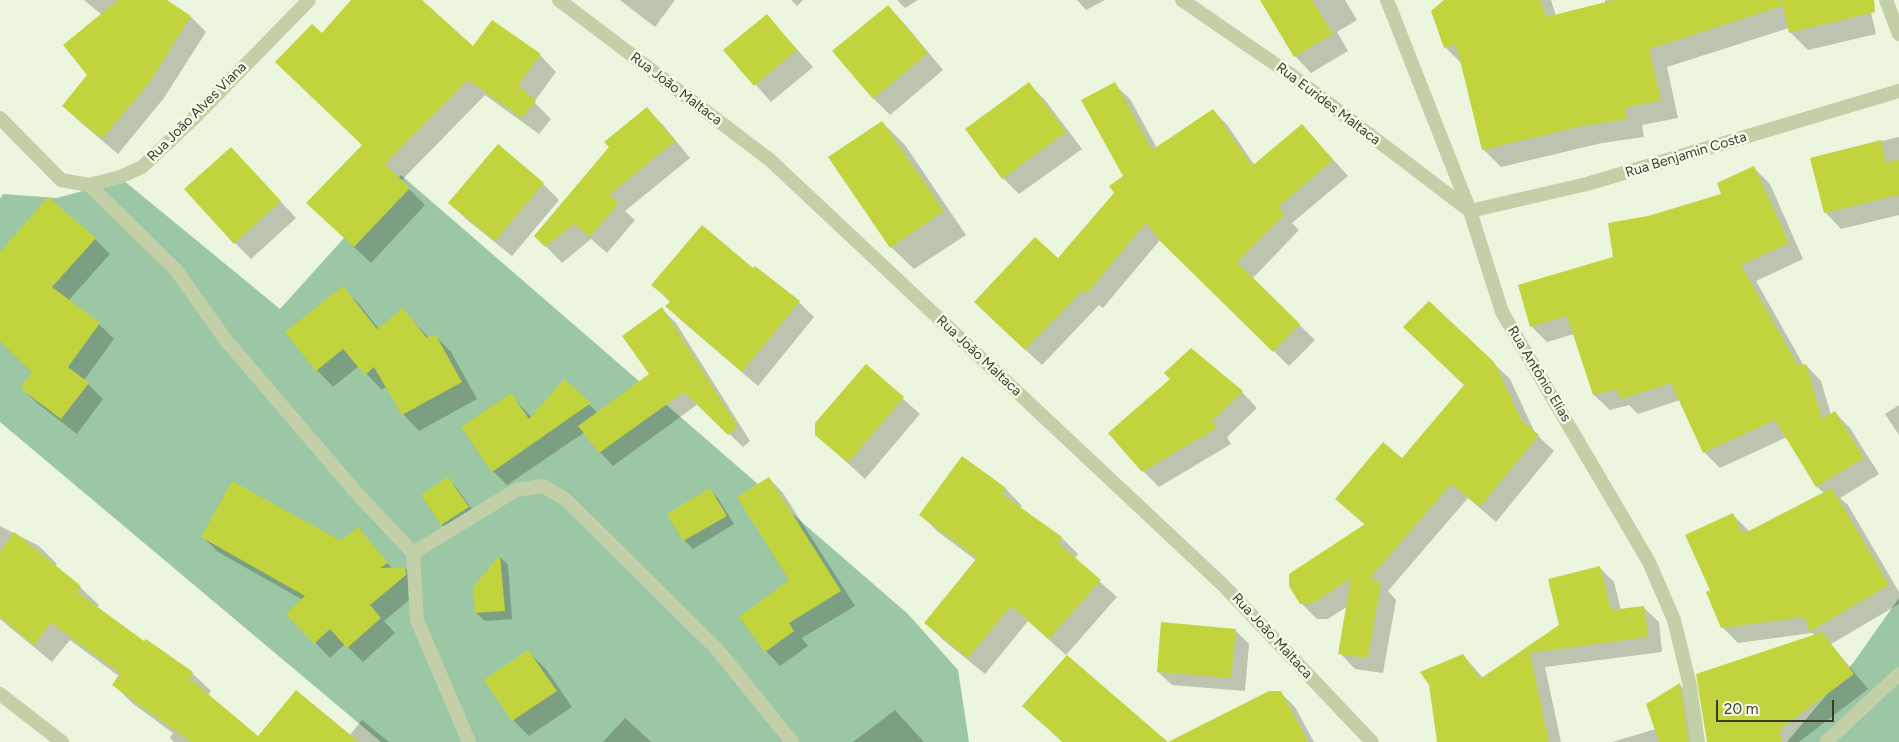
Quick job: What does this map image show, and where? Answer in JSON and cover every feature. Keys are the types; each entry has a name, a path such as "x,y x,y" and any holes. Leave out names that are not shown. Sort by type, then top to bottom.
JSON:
{"street":[{"name":"Rua João Alves Viana","path":"0,118 61,180 89,184 120,178 142,167 191,121 309,0"},
{"name":"Rua João Maltaca","path":"559,0 770,160 1224,586 1372,742"},
{"name":"Rua Eurides Maltaca","path":"1182,0 1294,77 1470,211"},
{"name":"Rua Antônio Elias","path":"1386,0 1470,211 1502,312 1649,562 1674,620 1690,686 1698,742"},
{"path":"1886,0 1899,34"},
{"name":"Rua Benjamin Costa","path":"1470,211 1587,184 1899,91"},
{"path":"89,184 176,270 225,339 354,490 413,553 417,620 469,742"},
{"path":"413,553 516,490 543,486 565,499 716,648 792,742"},
{"path":"1826,742 1899,674"},
{"path":"0,694 62,742"}],"green space":[{"path":"401,175 908,614 958,670 969,742 381,742 0,422 0,199 3,194 57,198 123,180 280,309"},
{"path":"1899,598 1899,742 1787,742 1853,663"}],"building":[{"path":"118,0 167,0 191,16 149,83 102,139 62,106 87,75 63,45"},
{"path":"351,0 422,0 473,46 492,20 541,54 518,85 536,101 522,118 468,80 385,164 410,188 354,247 306,203 362,145 275,62 312,24 322,33"},
{"path":"1260,0 1312,0 1333,34 1294,57"},
{"path":"1444,0 1540,0 1546,17 1614,0 1780,0 1782,6 1649,49 1661,100 1625,108 1627,119 1583,126 1482,150 1456,44 1444,48 1431,11"},
{"path":"1781,0 1874,0 1875,12 1789,33"},
{"path":"888,5 928,53 873,99 832,51"},
{"path":"767,14 797,50 754,86 723,50"},
{"path":"1029,82 1066,132 1002,179 965,129"},
{"path":"1115,82 1152,150 1213,109 1252,166 1302,124 1333,160 1278,207 1285,214 1237,262 1300,324 1273,352 1160,241 1146,223 1087,293 1083,290 1025,350 974,302 1035,237 1058,258 1114,193 1109,186 1123,176 1081,100"},
{"path":"647,107 675,141 609,195 619,203 590,237 574,224 545,247 534,236 609,147 604,142"},
{"path":"882,121 944,211 890,248 828,157"},
{"path":"1881,140 1886,163 1899,159 1899,195 1824,213 1810,158"},
{"path":"498,144 544,183 495,241 448,203"},
{"path":"231,147 281,201 234,244 184,189"},
{"path":"1754,166 1789,243 1741,265 1798,366 1806,364 1822,419 1835,411 1864,458 1816,487 1775,420 1703,453 1671,383 1621,399 1616,389 1593,395 1567,316 1530,327 1518,285 1613,257 1608,223 1648,216 1721,194 1717,183"},
{"path":"48,197 96,238 52,287 100,323 68,367 89,383 61,419 20,388 32,372 0,341 0,252"},
{"path":"702,225 753,268 755,266 800,301 742,372 665,306 671,301 651,285"},
{"path":"343,286 377,329 403,308 427,338 435,334 462,382 402,415 374,367 365,375 343,349 316,371 285,332"},
{"path":"1429,301 1494,362 1522,421 1539,435 1480,507 1451,484 1370,578 1381,583 1368,658 1338,654 1351,578 1312,604 1300,604 1289,586 1289,574 1365,524 1335,499 1383,442 1402,458 1464,385 1403,327"},
{"path":"662,307 738,427 728,435 684,392 599,453 578,426 649,374 622,336"},
{"path":"1191,348 1243,391 1212,421 1217,428 1142,472 1108,433 1170,379 1164,373"},
{"path":"866,364 904,397 848,463 815,435 815,423"},
{"path":"564,379 591,403 492,472 461,427 511,393 529,419"},
{"path":"962,456 1006,488 1002,494 1062,537 1058,543 1101,580 1049,639 1011,606 968,658 924,623 977,558 919,515"},
{"path":"448,477 469,507 441,525 421,495"},
{"path":"769,477 841,591 789,623 794,631 765,652 739,617 789,580 737,497"},
{"path":"232,481 341,541 358,527 388,563 380,568 405,567 406,575 370,605 381,618 347,648 330,629 314,644 286,614 305,596 201,537"},
{"path":"710,488 727,516 683,541 667,514"},
{"path":"1832,488 1889,585 1809,632 1805,617 1721,628 1706,592 1710,590 1685,535 1733,513 1743,534"},
{"path":"14,532 81,586 77,592 144,641 146,639 193,672 189,678 258,736 296,690 359,742 191,742 112,685 120,673 51,623 34,645 0,617 0,552"},
{"path":"500,555 505,611 475,613 473,587"},
{"path":"1600,566 1611,610 1644,606 1648,637 1530,653 1549,742 1437,742 1429,685 1420,672 1463,654 1480,679 1559,625 1548,579"},
{"path":"1161,622 1236,629 1231,678 1157,672"},
{"path":"1822,632 1854,674 1779,730 1782,742 1707,742 1696,674"},
{"path":"528,650 557,691 512,721 484,680"},
{"path":"1067,655 1168,742 1063,742 1022,706"},
{"path":"1680,683 1689,742 1659,742 1646,704"},
{"path":"1269,691 1281,691 1308,742 1168,742"}]}
